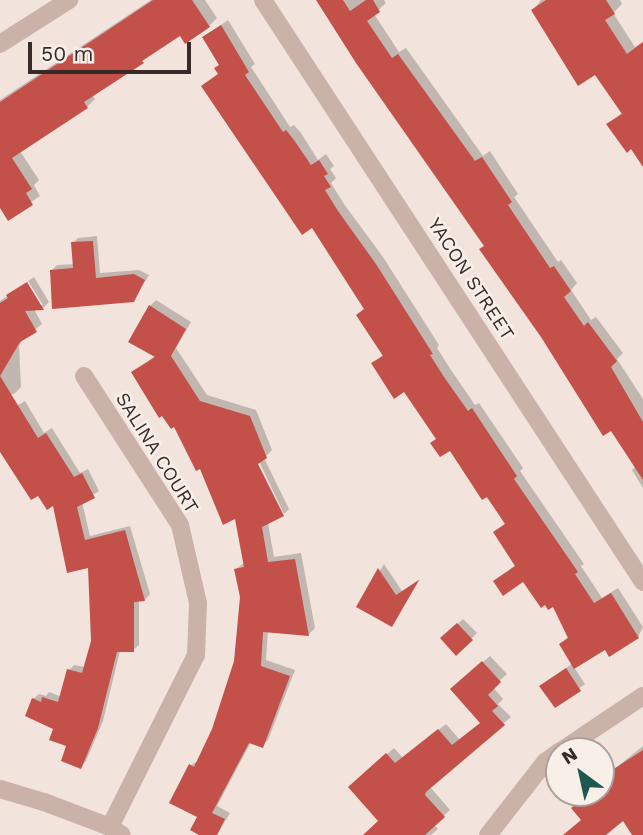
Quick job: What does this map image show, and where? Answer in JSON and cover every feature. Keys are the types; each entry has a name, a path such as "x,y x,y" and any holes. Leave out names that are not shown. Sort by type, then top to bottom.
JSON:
{"street":[{"path":"0,44 69,0"},
{"name":"YACON STREET","path":"263,0 643,582"},
{"name":"SALINA COURT","path":"84,376 180,525 198,603 196,655 116,831"},
{"path":"582,737 643,696"},
{"path":"488,835 545,762"},
{"path":"0,789 44,802 116,831"}],"building":[{"path":"153,0 192,0 210,27 185,44 180,36 142,61 144,63 84,102 88,108 12,158 32,189 26,193 33,205 8,221 0,208 0,102"},
{"path":"316,0 343,0 350,11 366,0 373,0 380,12 367,21 392,58 398,54 475,161 482,157 512,202 508,205 550,268 554,266 571,291 564,297 584,326 588,322 617,361 611,367 643,422 643,480 611,431 603,436 541,337 479,249 484,246 356,63"},
{"path":"546,0 606,0 615,14 605,20 627,54 643,42 643,167 631,149 627,153 606,124 622,114 595,75 578,86 531,10"},
{"path":"221,25 249,72 245,75 283,132 286,130 311,165 319,160 328,174 324,176 331,187 325,190 338,211 376,264 433,354 430,355 444,377 468,411 472,408 517,476 514,479 578,572 575,574 594,603 611,593 639,638 609,657 605,650 574,669 559,644 568,638 553,607 548,610 545,605 541,608 523,582 503,596 493,581 515,566 493,532 505,524 487,497 482,500 450,451 440,457 430,443 436,439 404,392 394,399 371,363 383,356 356,315 364,309 312,228 302,235 201,86 218,74 214,68 219,65 202,37"},
{"path":"93,241 96,278 134,274 145,280 134,302 52,309 50,270 73,268 71,242"},
{"path":"27,282 44,310 25,311 37,332 20,342 0,376 0,303 8,298 6,295"},
{"path":"149,305 186,329 171,356 200,401 250,416 267,458 258,464 284,516 262,527 268,562 295,559 309,636 263,632 261,666 290,676 263,748 249,743 212,813 225,819 217,835 199,835 190,830 197,817 169,803 189,764 194,767 212,729 234,661 240,597 234,569 244,567 235,519 223,525 200,469 196,471 174,427 171,429 162,416 159,418 131,372 155,357 128,342"},
{"path":"0,376 38,438 46,433 74,477 82,473 95,498 77,507 85,540 125,530 145,601 134,602 134,652 117,652 98,728 81,769 61,761 66,746 49,740 53,729 25,716 32,698 41,702 42,697 58,702 67,669 82,673 91,641 88,568 67,573 53,506 47,510 38,496 31,500 0,452"},
{"path":"378,568 396,595 419,580 392,627 356,607"},
{"path":"457,623 473,640 456,656 440,638"},
{"path":"482,661 501,682 488,695 498,706 492,711 505,725 426,792 425,795 445,817 425,835 363,835 378,821 348,787 386,753 395,763 438,729 452,745 480,723 450,689"},
{"path":"566,668 581,691 555,708 539,686"},
{"path":"643,750 643,835 632,835 623,821 606,835 563,835 581,820 572,807 615,807 615,768"}]}
